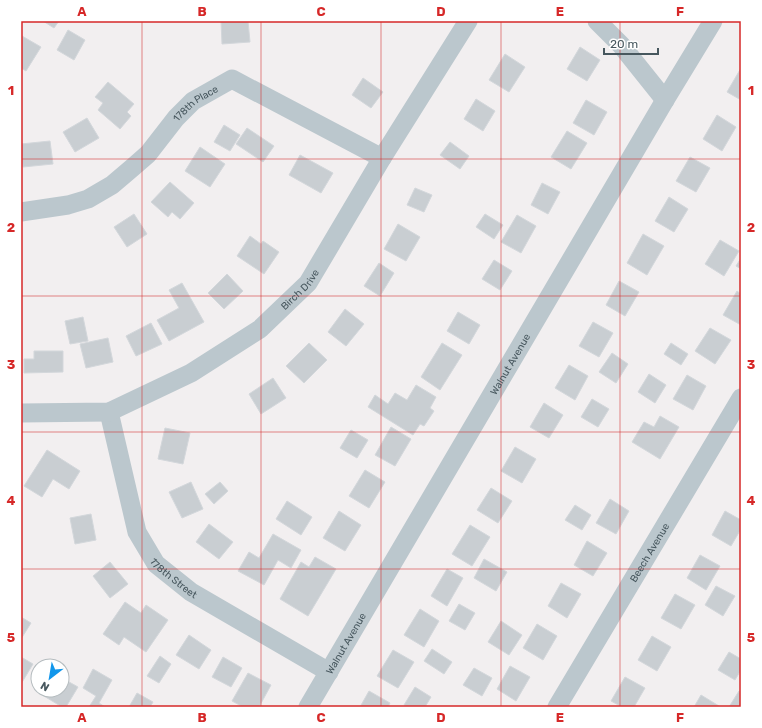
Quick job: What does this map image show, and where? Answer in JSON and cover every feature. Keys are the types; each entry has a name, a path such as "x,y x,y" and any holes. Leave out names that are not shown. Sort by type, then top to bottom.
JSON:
{"street":[{"name":"Birch Drive","path":"21,413 109,412 191,373 260,329 308,283 382,158 468,21"},
{"path":"597,21 620,45 665,100"},
{"name":"Walnut Avenue","path":"308,707 713,21"},
{"name":"178th Place","path":"21,212 68,205 82,201 112,185 148,154 176,118 193,101 232,79 382,158"},
{"name":"Beech Avenue","path":"557,707 741,398"},
{"name":"178th Street","path":"109,412 137,532 156,564 191,592 329,672"}],"building":[{"path":"43,21 59,21 54,28"},
{"path":"221,21 248,21 250,42 222,44"},
{"path":"68,30 85,40 74,60 57,50"},
{"path":"22,36 41,47 26,71 21,68"},
{"path":"580,47 600,60 587,81 567,69"},
{"path":"505,54 525,67 509,92 489,80"},
{"path":"741,68 741,100 727,92"},
{"path":"363,78 383,92 371,108 352,95"},
{"path":"108,82 134,104 127,112 131,116 120,129 98,110 103,103 95,97"},
{"path":"476,99 495,111 483,131 464,119"},
{"path":"586,100 607,112 594,135 573,123"},
{"path":"717,115 736,127 722,151 703,139"},
{"path":"87,118 99,138 75,152 63,132"},
{"path":"224,125 240,135 230,151 214,142"},
{"path":"247,128 274,146 263,162 236,144"},
{"path":"567,131 587,143 571,169 551,157"},
{"path":"50,141 53,164 23,167 21,144"},
{"path":"450,142 469,156 460,169 440,155"},
{"path":"200,147 225,164 210,187 185,171"},
{"path":"300,155 333,173 321,193 289,175"},
{"path":"690,157 710,168 696,192 676,181"},
{"path":"170,182 194,203 180,219 172,212 168,217 151,202"},
{"path":"542,183 560,192 548,214 531,205"},
{"path":"415,188 432,195 424,212 407,205"},
{"path":"669,197 688,209 674,232 655,221"},
{"path":"134,214 147,234 127,247 114,227"},
{"path":"485,214 503,225 494,239 476,227"},
{"path":"517,215 536,226 521,253 501,242"},
{"path":"398,224 420,237 406,261 384,249"},
{"path":"643,234 664,246 647,275 627,263"},
{"path":"250,236 261,244 263,241 279,252 264,274 237,256"},
{"path":"720,240 739,251 724,276 705,264"},
{"path":"741,258 741,269 736,266"},
{"path":"494,260 512,271 500,290 482,279"},
{"path":"379,263 394,273 380,296 364,286"},
{"path":"227,274 243,291 224,309 208,293"},
{"path":"619,281 639,292 625,316 606,305"},
{"path":"182,283 204,322 169,341 157,320 179,308 169,290"},
{"path":"737,291 741,294 741,325 723,315"},
{"path":"345,309 364,324 346,346 328,332"},
{"path":"458,312 480,325 469,344 447,331"},
{"path":"83,317 88,341 70,344 65,321"},
{"path":"593,322 613,333 599,357 579,346"},
{"path":"151,323 162,344 136,356 126,336"},
{"path":"710,328 731,340 715,364 695,351"},
{"path":"108,338 113,362 86,368 80,344"},
{"path":"309,343 327,360 304,383 286,366"},
{"path":"442,343 462,355 440,390 421,377"},
{"path":"671,343 688,354 681,365 664,354"},
{"path":"34,351 63,351 63,372 24,373 24,359 34,359"},
{"path":"612,353 628,364 616,383 599,372"},
{"path":"569,365 588,376 575,400 555,388"},
{"path":"649,374 666,385 655,403 638,392"},
{"path":"687,375 706,386 693,410 673,399"},
{"path":"273,378 286,398 261,414 249,394"},
{"path":"416,385 436,397 430,408 434,411 424,426 420,424 413,435 368,407 375,395 388,404 395,393 407,400"},
{"path":"592,399 609,409 598,427 581,417"},
{"path":"544,403 563,415 549,438 530,427"},
{"path":"660,416 679,427 660,459 632,442 644,422 654,427"},
{"path":"391,427 411,439 395,466 375,455"},
{"path":"165,428 190,433 183,464 158,459"},
{"path":"351,430 368,440 357,458 340,448"},
{"path":"515,447 536,459 522,483 501,471"},
{"path":"47,450 80,471 69,489 53,479 42,497 24,486"},
{"path":"365,470 385,482 369,508 349,496"},
{"path":"191,482 203,509 182,518 169,492"},
{"path":"220,482 228,491 214,504 205,494"},
{"path":"491,488 512,501 498,523 477,510"},
{"path":"610,499 629,511 616,534 596,523"},
{"path":"287,501 312,517 301,535 276,519"},
{"path":"575,505 591,515 582,530 565,520"},
{"path":"339,511 361,525 345,551 323,538"},
{"path":"725,511 741,520 741,529 731,546 712,535"},
{"path":"91,514 96,540 75,544 70,518"},
{"path":"209,524 233,542 219,559 196,542"},
{"path":"470,525 490,537 472,566 452,554"},
{"path":"273,534 301,550 291,568 278,560 264,585 238,571 249,552 259,558"},
{"path":"587,541 607,553 593,576 574,565"},
{"path":"700,555 720,566 706,590 687,578"},
{"path":"315,557 336,569 308,616 280,599 301,562 309,567"},
{"path":"484,559 507,572 496,591 474,578"},
{"path":"110,562 128,584 110,598 93,576"},
{"path":"447,569 463,578 447,606 431,596"},
{"path":"561,583 581,594 567,618 548,606"},
{"path":"716,586 735,596 723,616 705,605"},
{"path":"675,594 695,605 681,629 661,618"},
{"path":"125,602 141,613 146,605 168,620 146,652 124,637 119,645 103,634"},
{"path":"459,604 475,613 465,630 449,621"},
{"path":"420,609 439,621 424,647 404,635"},
{"path":"21,617 31,623 21,639"},
{"path":"501,621 522,635 509,655 488,642"},
{"path":"537,624 557,636 543,660 523,648"},
{"path":"189,635 211,650 199,669 176,655"},
{"path":"652,636 671,647 657,671 638,660"},
{"path":"432,649 452,662 444,674 424,661"},
{"path":"393,650 414,662 398,688 377,676"},
{"path":"729,652 741,659 741,670 735,680 718,670"},
{"path":"160,656 171,664 159,683 147,676"},
{"path":"21,657 30,662 30,669 21,684"},
{"path":"223,657 242,668 231,687 212,677"},
{"path":"510,666 530,677 516,701 497,689"},
{"path":"474,668 492,678 482,696 463,685"},
{"path":"93,669 112,680 99,703 105,707 89,707 96,696 83,688"},
{"path":"248,673 271,685 259,707 243,707 232,701"},
{"path":"625,677 645,688 634,707 622,707 611,701"},
{"path":"70,682 78,687 66,707 62,707 47,698 70,698"},
{"path":"415,687 431,697 425,707 408,707 404,705"},
{"path":"369,691 390,703 388,707 360,707"},
{"path":"739,691 741,692 741,707 729,707"},
{"path":"137,693 153,702 150,707 129,707"},
{"path":"701,695 719,706 694,707"}]}
